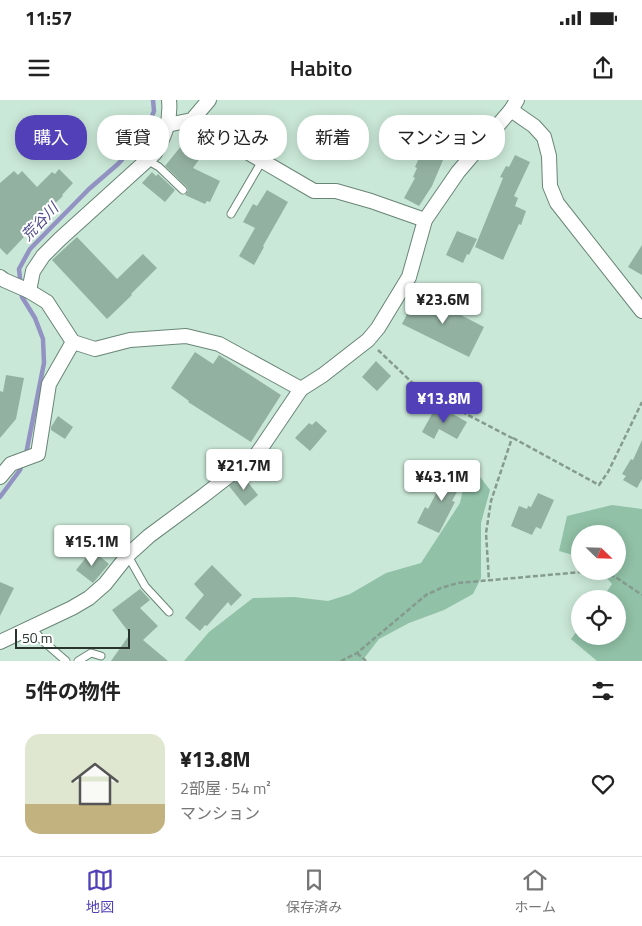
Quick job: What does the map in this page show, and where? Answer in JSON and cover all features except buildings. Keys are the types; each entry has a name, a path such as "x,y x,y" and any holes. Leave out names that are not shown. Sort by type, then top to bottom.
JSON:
{"street":[{"path":"169,100 169,116"},
{"path":"196,115 209,100"},
{"path":"0,642 72,608 88,598 104,584 128,555 149,536 257,454 301,389 323,376 368,340 378,328 409,277 424,220 458,172 514,105 544,137 548,156 550,186 557,202 642,311"},
{"path":"29,291 33,271 43,256 148,160"},
{"path":"262,161 314,191 336,191 424,220"},
{"path":"0,277 47,302 73,342 95,349 130,340 186,336 219,344 301,389"},
{"path":"0,477 11,464 38,454 49,384 73,342"}],"lane":[{"path":"148,160 159,167 183,190"},
{"path":"232,214 262,161"},
{"path":"128,555 145,586 169,612"},
{"path":"31,628 66,661"},
{"path":"78,661 91,653 101,656"}],"path":[{"path":"368,340 420,390 599,485 608,472 642,402"},
{"path":"489,581 486,533 491,500 512,438"},
{"path":"341,661 357,653 426,595 441,588 458,584 571,573"},
{"path":"620,580 642,595"},
{"path":"357,653 366,661"}],"green space":[{"path":"468,466 490,490 481,523 481,578 473,594 444,610 409,623 379,639 362,661 184,661 209,632 253,598 294,597 328,601 350,594 386,573 421,563 460,503"},
{"path":"612,505 642,509 642,661 597,661 578,645 626,645 626,590 608,590 612,584 609,580 626,580 626,525 571,525 571,554 559,551 567,516"}],"waterway":[{"name":"荒谷川","path":"26,454 44,363 43,339 35,318 22,297 19,269 30,249 89,189 118,164 145,134 154,111 153,100"},
{"name":"荒谷川","path":"0,497 20,470 22,464"}]}
